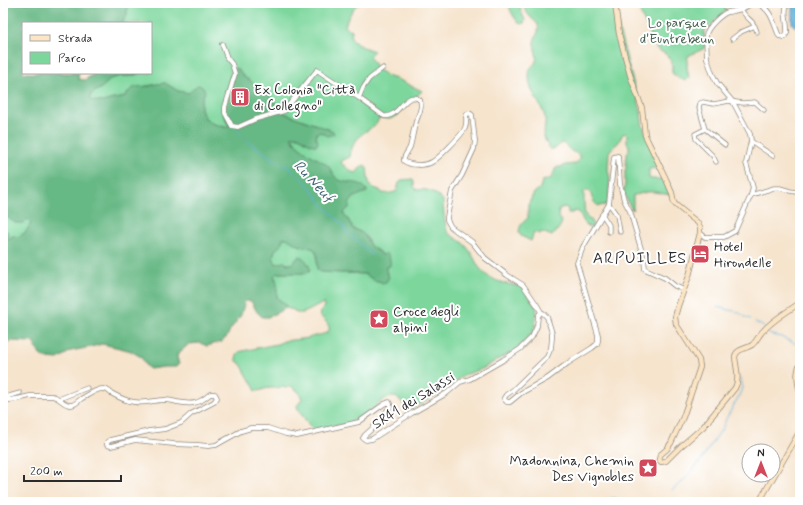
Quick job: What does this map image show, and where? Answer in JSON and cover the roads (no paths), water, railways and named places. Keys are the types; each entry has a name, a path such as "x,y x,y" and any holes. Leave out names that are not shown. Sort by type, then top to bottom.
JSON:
{"main road":[{"path":"615,3 619,34 630,75 642,108 645,135 672,193 674,203 698,223 700,227 700,233 689,276 675,317 679,331 699,360 700,367 683,417 671,443 660,457 659,460 661,462 666,461 702,427 735,388 737,384 735,354 751,345 764,330 800,303"},
{"path":"800,364 797,371 800,392"},
{"path":"759,502 800,431"}],"street":[{"path":"700,233 705,237 724,237 735,231 753,188 746,163 751,137 733,102 717,83 712,74 708,58 706,35 706,32 723,14 741,10 752,3"},
{"path":"758,3 769,12 779,36 781,37 784,37 787,33 787,3"},
{"path":"741,10 755,26 757,32"},
{"path":"732,39 741,32 755,26"},
{"path":"222,44 227,58 232,64 234,74 225,107 225,113 232,126 238,127 256,119 284,111 317,70 384,116 392,116 406,101 412,98 417,98 420,100 421,108 415,124 410,146 404,159 405,163 408,164 427,164 436,159 461,134 465,128 467,114 472,114 475,146 462,175 452,191 447,220 450,226 456,232 465,236 472,242 485,258 523,285 541,312 547,317 552,338 551,348 547,357 506,395 504,399 507,402 511,402 522,393 548,378 597,344 598,335 576,263 584,246 609,204 614,157 618,156 620,184 624,200 630,211 644,259 645,269 665,278 675,286 684,290"},
{"path":"359,98 362,88 369,79 383,68"},
{"path":"725,145 705,129 699,108 700,103 703,102 713,104 755,102 764,110"},
{"path":"705,129 695,134 696,139 713,156 716,162"},
{"path":"751,141 773,156"},
{"path":"751,195 774,188 800,193"},
{"path":"609,204 617,215 620,232"},
{"path":"602,214 609,225 609,232"},
{"name":"SR41 dei Salassi","path":"5,400 31,396 43,396 55,397 70,405 97,389 104,389 133,402 146,403 166,400 193,404 204,400 210,394 215,394 217,398 214,402 191,414 180,423 165,429 110,440 107,442 107,445 111,446 135,440 174,444 216,445 241,431 252,428 268,428 297,436 359,422 389,402 390,408 373,428 365,434 363,438 366,440 372,439 412,413 447,393 460,382 470,379 520,349 532,338 537,326 538,316 541,312"},
{"path":"60,399 87,388"},
{"path":"5,400 9,396 20,393"}],"water":[{"path":"792,3 800,3 800,30 792,24"}],"waterway":[{"name":"Ru Neuf","path":"236,129 245,139 256,147 278,162 290,168 308,185 325,207 343,225 346,232 357,240 372,255"},
{"path":"717,307 738,312 750,319"},
{"path":"755,322 764,327"},
{"path":"765,331 771,335 781,337 800,345"},
{"path":"672,490 682,482 701,460 723,427 742,388 740,379"},
{"path":"600,502 616,498"}],"place":[{"name":"Ex Colonia \"Città di Collegno\"","path":"240,97"},
{"name":"Hotel Hirondelle","path":"700,254"},
{"name":"Croce degli alpini","path":"379,319"},
{"name":"Madonnina, Chemin Des Vignobles","path":"648,468"}],"district":[{"name":"ARPUILLES","path":"640,257"}],"park label":[{"name":"Lo parque d'Euntrebeun","path":"677,30"}]}
